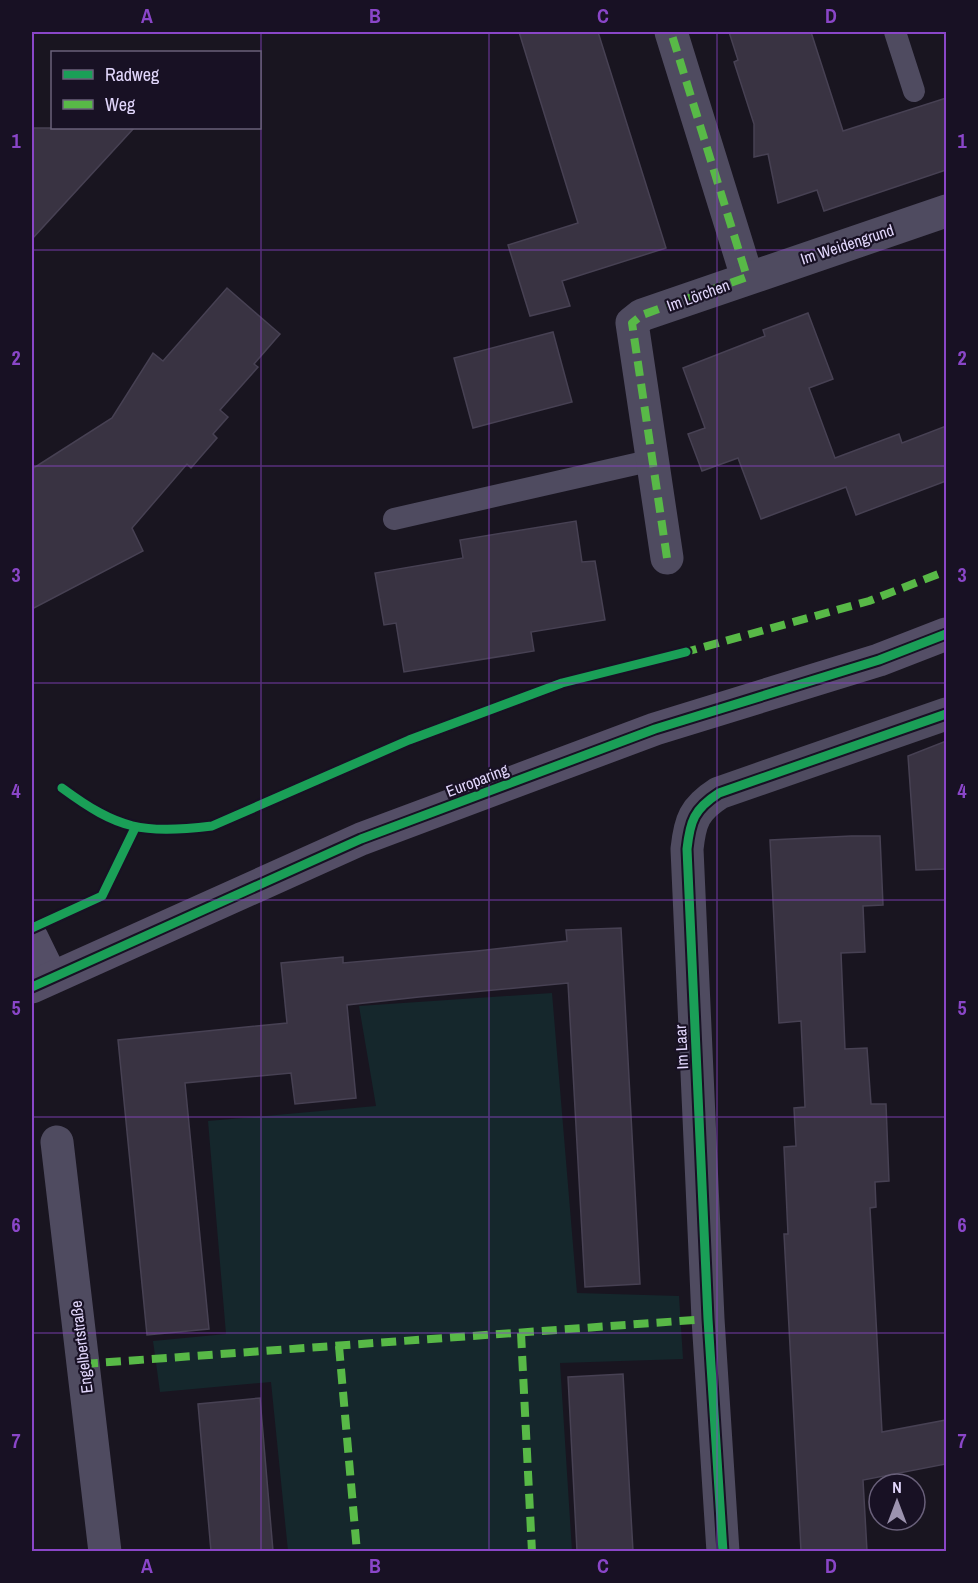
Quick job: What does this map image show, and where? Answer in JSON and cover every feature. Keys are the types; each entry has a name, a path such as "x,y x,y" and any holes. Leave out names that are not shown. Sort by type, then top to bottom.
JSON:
{"main road":[{"name":"Europaring","path":"41,982 361,840 655,729 879,660 946,634"},
{"path":"32,938 41,982"}],"street":[{"name":"Im Lörchen","path":"667,558 632,323 642,315 747,277 671,32"},
{"name":"Im Weidengrund","path":"747,277 946,211"},
{"name":"Im Laar","path":"723,1551 707,1307 687,849 690,823 705,802 719,793 946,714"},
{"name":"Engelbertstraße","path":"57,1142 105,1551"}],"lane":[{"path":"895,32 914,91"},
{"path":"394,519 653,460"}],"green space":[{"path":"552,993 577,1293 679,1296 683,1359 560,1363 572,1551 288,1551 271,1382 160,1392 153,1341 226,1334 208,1121 376,1106 359,1006"}],"building":[{"path":"519,32 598,32 666,248 562,281 570,306 530,316 508,245 578,223"},
{"path":"729,32 811,32 843,131 946,98 946,170 824,211 817,190 778,203 768,154 754,157 754,124 734,62 738,60"},
{"path":"32,128 133,129 32,239"},
{"path":"227,288 280,334 254,364 258,367 220,410 228,417 213,434 217,438 191,468 187,464 132,528 143,551 32,609 32,469 112,418 153,353 163,361"},
{"path":"808,313 833,379 809,388 835,458 899,434 902,443 946,426 946,481 856,515 846,487 761,519 738,458 702,471 688,434 705,428 683,368 765,336 763,330"},
{"path":"553,332 572,402 473,428 454,358"},
{"path":"576,521 582,562 595,561 605,620 531,632 534,651 404,672 396,623 384,625 375,573 463,558 460,540"},
{"path":"946,741 946,869 916,870 908,756"},
{"path":"880,836 883,905 863,906 865,952 841,953 845,1049 867,1048 871,1104 886,1104 889,1181 875,1182 876,1207 870,1208 882,1432 946,1420 946,1464 904,1472 867,1472 867,1479 863,1480 867,1551 801,1551 784,1234 788,1234 784,1147 796,1146 794,1108 805,1107 801,1021 779,1023 770,840"},
{"path":"621,928 640,1284 585,1287 568,983 419,997 347,1005 356,1098 295,1104 291,1073 185,1083 209,1329 147,1335 118,1040 287,1023 281,963 343,957 343,963 477,951 567,941 566,930"},
{"path":"623,1374 633,1551 577,1551 568,1377"},
{"path":"260,1398 273,1551 211,1551 198,1404"}],"marked path":[{"path":"667,558 632,323 642,315 747,277 671,32"},
{"path":"682,653 869,601 946,571"},
{"path":"83,1364 708,1319"},
{"path":"521,1333 532,1552"},
{"path":"339,1346 357,1552"}],"cycle path":[{"path":"32,987 361,839 655,729 879,660 946,634"},
{"path":"62,788 100,813 132,826 149,829 212,826 409,740 562,683 686,652"},
{"path":"723,1552 708,1319 687,849 692,823 699,810 719,793 946,714"},
{"path":"32,928 102,896 135,828"}]}
